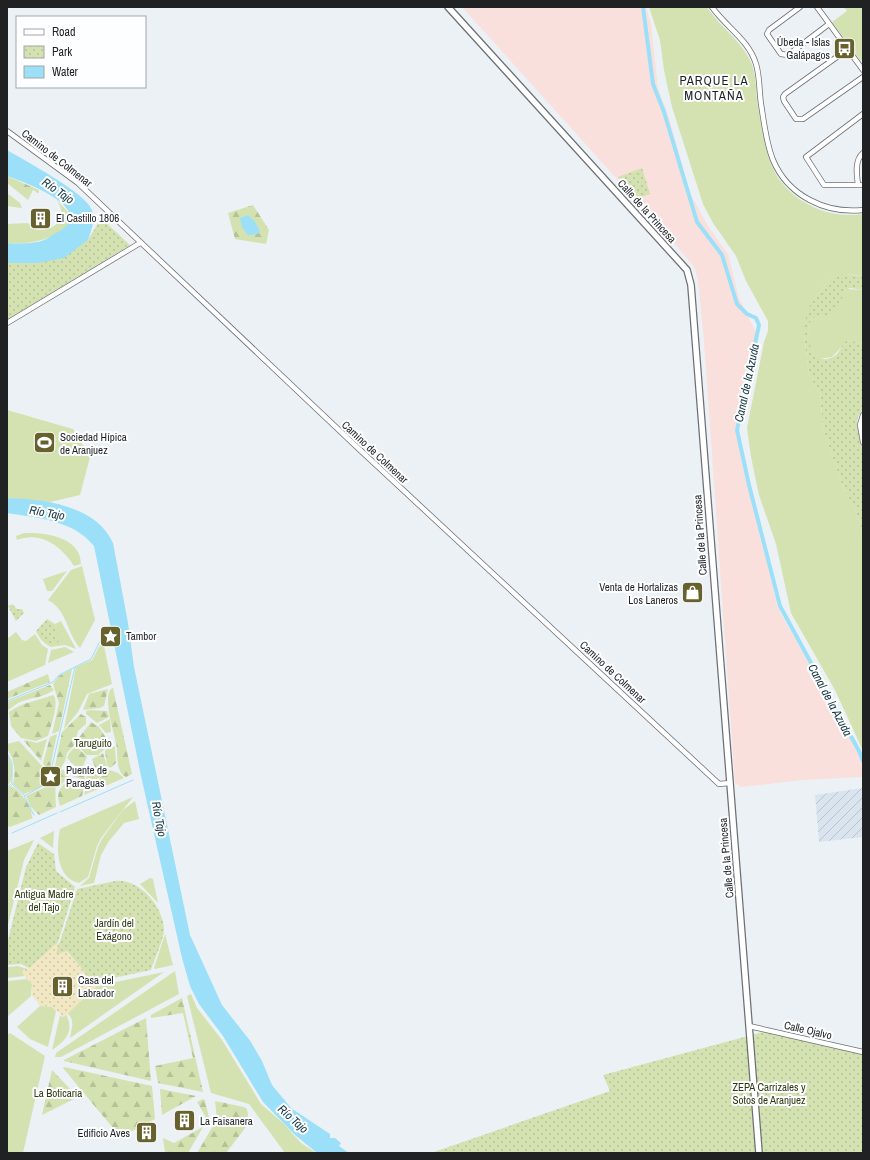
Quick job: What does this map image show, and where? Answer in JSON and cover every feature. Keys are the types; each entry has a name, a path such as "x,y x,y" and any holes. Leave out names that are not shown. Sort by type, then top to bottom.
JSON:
{"street":[{"name":"Calle de la Princesa","path":"448,7 687,270 691,292 759,1153"},
{"path":"712,7 728,27 741,38 756,64 769,145 773,159 780,173 796,191 817,204 839,210 863,210"},
{"path":"800,7 769,30 767,34 781,54 788,54 829,24"},
{"path":"818,7 863,70"},
{"path":"848,49 785,94 783,97 784,101 796,119 803,119 863,77"},
{"path":"863,114 806,157 824,185 860,185 857,162 858,158 863,153"},
{"name":"Camino de Colmenar","path":"7,131 78,183 140,243 719,784 730,783"},
{"path":"7,323 140,243"},
{"path":"863,415 860,425 863,442"},
{"name":"Calle Ojalvo","path":"749,1026 863,1052"}],"shaded area":[{"path":"462,7 646,7 651,24 658,88 668,114 690,193 708,226 728,254 739,298 756,332 735,428 778,608 857,750 863,769 863,777 803,780 741,787 735,783 704,342 698,280 694,267 669,237"},
{"path":"863,788 863,837 819,842 815,795"}],"green space":[{"path":"649,7 707,7 742,47 751,62 755,76 757,104 764,140 770,161 779,179 794,195 818,209 848,215 863,214 863,276 849,274 829,280 815,298 804,334 809,375 820,393 823,429 843,487 856,512 863,532 863,751 835,690 791,613 776,544 759,495 747,428 764,342 768,331 768,321 746,281 736,256 713,223 703,204 672,107 664,70 660,40"},
{"path":"844,7 863,7 863,59 861,61 832,22 847,11"},
{"path":"642,168 650,194 637,199 618,177"},
{"path":"7,176 39,190 38,193 33,190 28,200 7,183"},
{"path":"7,193 20,203 22,208 7,206"},
{"path":"54,197 70,214 69,226 48,238 24,243 7,243 7,224 28,223 30,228 39,230 53,227 58,223 61,217 61,211 59,204"},
{"path":"253,205 269,230 266,244 235,239 228,213"},
{"path":"101,218 130,245 7,320 7,263 38,263 88,240"},
{"path":"845,274 863,276 863,290 850,288 846,290 839,307 835,312 817,316 811,320 809,335 812,350 817,356 824,359 832,358 836,355 844,343 848,340 863,344 863,409 858,417 857,425 863,453 863,532 856,512 843,487 823,429 820,393 809,375 804,334 808,309 815,298 829,280 836,276"},
{"path":"847,289 863,290 863,344 848,340 832,357 819,359 815,356 810,347 808,337 809,323 815,317 830,313 837,309"},
{"name":"Sociedad Hípica de Aranjuez","path":"7,410 73,429 90,457 80,495 50,502 7,498"},
{"path":"24,533 51,535 69,542 79,555 81,564 74,566 63,552 50,542 42,539 34,537 17,540 16,536"},
{"path":"82,566 95,620 80,648 75,642 59,610 48,600 71,570"},
{"path":"67,571 52,591 47,591 43,579"},
{"path":"12,604 17,609 22,609 24,613 16,621 8,606"},
{"path":"47,619 55,624 59,641 52,645 45,644 36,631"},
{"path":"61,621 76,649 65,645 51,647 45,644 50,645 58,642 55,624"},
{"path":"16,632 22,640 26,641 35,634 42,645 48,649 45,665 7,682 7,639"},
{"path":"100,645 104,646 112,684 87,694 78,712 64,729 76,667 92,660"},
{"path":"65,647 74,652 48,663 51,650"},
{"path":"72,669 59,731 52,734 59,703 53,684 59,676"},
{"path":"48,674 50,682 7,699 7,692"},
{"path":"50,685 54,690 50,693 20,702 7,711 7,702"},
{"path":"113,688 132,774 126,777 121,773 119,768 116,743 109,713 108,697"},
{"path":"108,689 104,706 100,708 83,710 89,694"},
{"path":"53,695 56,702 53,720 48,736 36,741 21,738 11,726 9,712 25,704"},
{"path":"86,711 107,711 109,717 97,723 86,714"},
{"path":"81,714 86,717 86,724 78,731 75,744 67,753 65,761 57,775 53,775 62,732"},
{"path":"110,719 111,732 106,733 99,725"},
{"name":"Taruguito","path":"91,722 99,727 108,741 107,747 98,755 86,755 77,744 78,739"},
{"path":"57,734 48,774 43,763 50,737"},
{"path":"47,739 41,761 24,741 37,743"},
{"path":"19,741 42,766 48,777 45,784 24,794 13,784 14,764 7,746 7,744"},
{"path":"76,746 87,757 82,768 77,768 67,758"},
{"path":"109,746 115,747 116,763 110,768 107,765 105,751"},
{"path":"103,753 108,770 102,775 95,767 92,759"},
{"path":"7,755 11,762 12,776 10,783 7,786"},
{"path":"62,769 69,776 60,786 58,777 59,772"},
{"path":"76,770 83,770 85,780 72,776"},
{"path":"95,770 100,774 100,777 94,781 87,782 86,772"},
{"path":"110,770 118,773 124,778 84,795 87,784 96,781"},
{"path":"69,778 85,783 82,796 60,806 58,796 61,787"},
{"path":"52,779 55,781 56,807 39,815 30,806 26,796 48,786"},
{"path":"10,786 16,789 26,800 33,818 10,827 7,826 7,789"},
{"path":"133,797 101,838 97,846 88,877 79,883 71,880 66,875 59,861 58,844 60,829"},
{"path":"135,801 139,819 124,823 109,841 101,855 94,883 80,886 89,878 98,847 102,839 123,810"},
{"path":"54,831 53,848 40,838"},
{"path":"34,840 24,860 7,929 7,851"},
{"name":"Antigua Madre del Tajo","path":"38,843 54,854 56,871 75,887 58,942 29,968 21,964 7,965 7,944 26,867"},
{"path":"150,878 153,879 158,903 140,884"},
{"name":"Jardín del Exágono","path":"115,881 124,881 133,884 148,895 159,911 163,920 164,929 162,938 151,970 85,984 87,975 67,951 56,954 77,889"},
{"path":"165,934 173,965 155,969 154,968"},
{"path":"18,966 27,969 22,973 25,976 7,978 7,967"},
{"path":"175,971 179,994 61,1057 55,1057 56,1053"},
{"path":"164,972 70,1038 72,1021 67,1013 97,986"},
{"path":"27,979 32,984 31,996 7,1017 7,981"},
{"path":"191,994 197,1008 222,1040 261,1104 283,1123 301,1143 316,1153 285,1153 249,1104 211,1093 187,996"},
{"path":"182,998 203,1092 158,1083 155,1066 193,1058 183,1013 151,1018 151,1015"},
{"path":"40,1006 52,1007 56,1011 48,1047 30,1039 17,1027"},
{"path":"66,1014 69,1020 69,1031 65,1039 52,1050 60,1015 62,1017"},
{"path":"146,1018 151,1081 64,1061 64,1060"},
{"name":"ZEPA Carrizales y Sotos de Aranjuez","path":"767,1031 863,1052 863,1153 431,1153 610,1091 603,1075"},
{"path":"10,1033 45,1056 23,1153 7,1153 7,1035"},
{"path":"63,1068 152,1086 155,1119 125,1135 122,1139"},
{"name":"La Boticaria","path":"52,1070 75,1094 76,1098 42,1115"},
{"path":"160,1089 196,1096 162,1115"},
{"path":"203,1099 205,1100 209,1118 208,1121 197,1102"},
{"path":"215,1101 244,1107 247,1109 249,1123 226,1153 197,1153 217,1119"},
{"path":"203,1127 188,1153 165,1153 163,1138 174,1143"}],"sand":[{"path":"58,942 87,975 85,984 96,982 97,986 64,1017 52,1007 40,1006 32,995 32,984 22,973 23,970 29,968"}],"water":[{"name":"Río Tajo","path":"7,150 67,186 79,195 92,210 92,229 88,240 64,258 38,263 7,263 7,243 20,244 45,240 67,225 70,216 66,207 44,191 7,176"},
{"path":"248,215 255,222 260,231 258,234 248,235 242,227 240,218"},
{"name":"Río Tajo","path":"7,498 36,500 52,503 81,512 94,520 105,530 113,543 128,623 134,667 190,935 222,1005 251,1042 262,1061 272,1085 291,1108 330,1134 330,1138 335,1138 341,1143 339,1146 349,1153 317,1153 295,1135 263,1102 223,1036 199,1004 190,986 182,958 141,776 94,546 86,537 65,525 43,519 7,513"}],"waterway":[{"name":"Canal de la Azuda","path":"643,7 653,84 664,112 697,222 722,255 737,304 747,314 756,318 759,325 737,430 749,485 780,606 863,761"},
{"path":"34,815 24,796 48,783 75,667 91,659 101,639"},
{"path":"7,701 53,682 59,675 75,667"},
{"path":"7,753 12,763 12,784 24,795"},
{"path":"60,812 133,780"},
{"path":"7,788 11,784"},
{"path":"12,833 57,813"}],"place":[{"name":"Úbeda - Islas Galápagos","path":"845,48"},
{"name":"El Castillo 1806","path":"40,218"},
{"name":"Sociedad Hípica de Aranjuez","path":"44,443"},
{"name":"Venta de Hortalizas Los Laneros","path":"693,593"},
{"name":"Tambor","path":"110,636"},
{"name":"Puente de Paraguas","path":"50,776"},
{"name":"Casa del Labrador","path":"62,986"},
{"name":"La Faisanera","path":"185,1121"},
{"name":"Edificio Aves","path":"146,1133"}],"district":[{"name":"PARQUE LA MONTAÑA","path":"714,88"}]}
